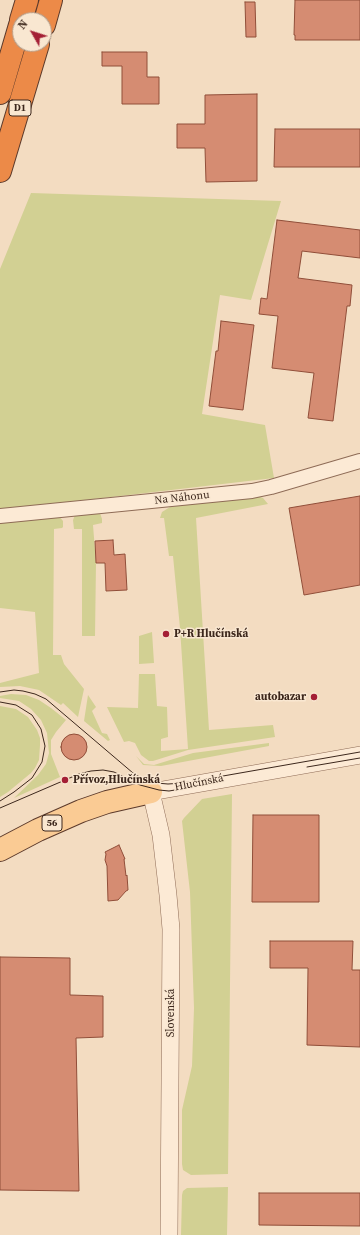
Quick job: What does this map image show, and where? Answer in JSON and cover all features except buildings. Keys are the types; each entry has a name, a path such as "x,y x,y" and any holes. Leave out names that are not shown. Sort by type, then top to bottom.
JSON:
{"highway":[{"path":"24,12 27,0"},
{"path":"48,12 51,0"},
{"name":"D1","path":"0,93 12,52"},
{"name":"D1","path":"0,171 36,52"}],"main road":[{"name":"Hlučínská","path":"0,850 38,830 81,811 107,802 151,792"}],"street":[{"name":"Na Náhonu","path":"0,516 252,490 271,487 360,461"},
{"name":"Hlučínská","path":"151,792 360,755"},
{"name":"Slovenská","path":"151,792 161,836 171,929 169,1235"}],"shaded area":[{"path":"31,193 281,201 251,300 220,295 202,414 265,425 274,478 0,510 0,269"},
{"path":"255,495 263,498 268,504 196,518 209,730 273,725 275,737 188,750 149,761 141,755 135,743 129,741 124,742 107,707 138,708 139,674 155,674 157,706 167,707 168,737 161,739 161,751 188,749 180,628 173,556 169,556 164,518 160,518 162,512 170,507"},
{"path":"100,513 102,523 93,525 96,563 95,636 82,636 82,529 74,529 73,520 75,515"},
{"path":"58,515 63,521 63,527 54,529 53,655 61,655 64,664 84,689 78,717 63,703 61,705 39,690 20,686 0,687 0,683 39,673 35,612 0,608 0,522"},
{"path":"152,632 154,663 139,664 139,636"},
{"path":"11,694 26,695 39,700 66,720 51,740 51,754 60,777 14,798 38,775 46,764 49,753 47,733 41,720 31,709 19,701 0,698 0,696"},
{"path":"88,695 96,707 92,711 102,733 107,734 110,740 108,741 84,721"},
{"path":"0,706 16,709 28,717 37,730 40,738 40,745 39,760 35,768 31,773 0,797"},
{"path":"269,743 269,746 161,766 143,765 136,756 144,764 154,765 193,753"},
{"path":"232,794 228,1174 191,1175 183,1170 182,1164 182,1110 192,1066 194,1008 190,892 182,821 202,799"},
{"path":"228,1187 227,1235 181,1235 183,1191 187,1188"}],"tram line":[{"path":"0,692 14,690 23,691 46,699 133,773 147,781 156,783 183,783 360,752"},
{"path":"0,702 16,705 32,715 41,729 45,746 42,762 32,778 0,801"},
{"path":"307,767 360,758"},
{"path":"0,808 79,774 91,771 103,770 114,772 140,785 159,790 169,791 187,788"}],"place":[{"name":"P+R Hlučínská","path":"166,634"},
{"name":"autobazar","path":"314,697"},
{"name":"Přívoz,Hlučínská","path":"65,780"}]}
